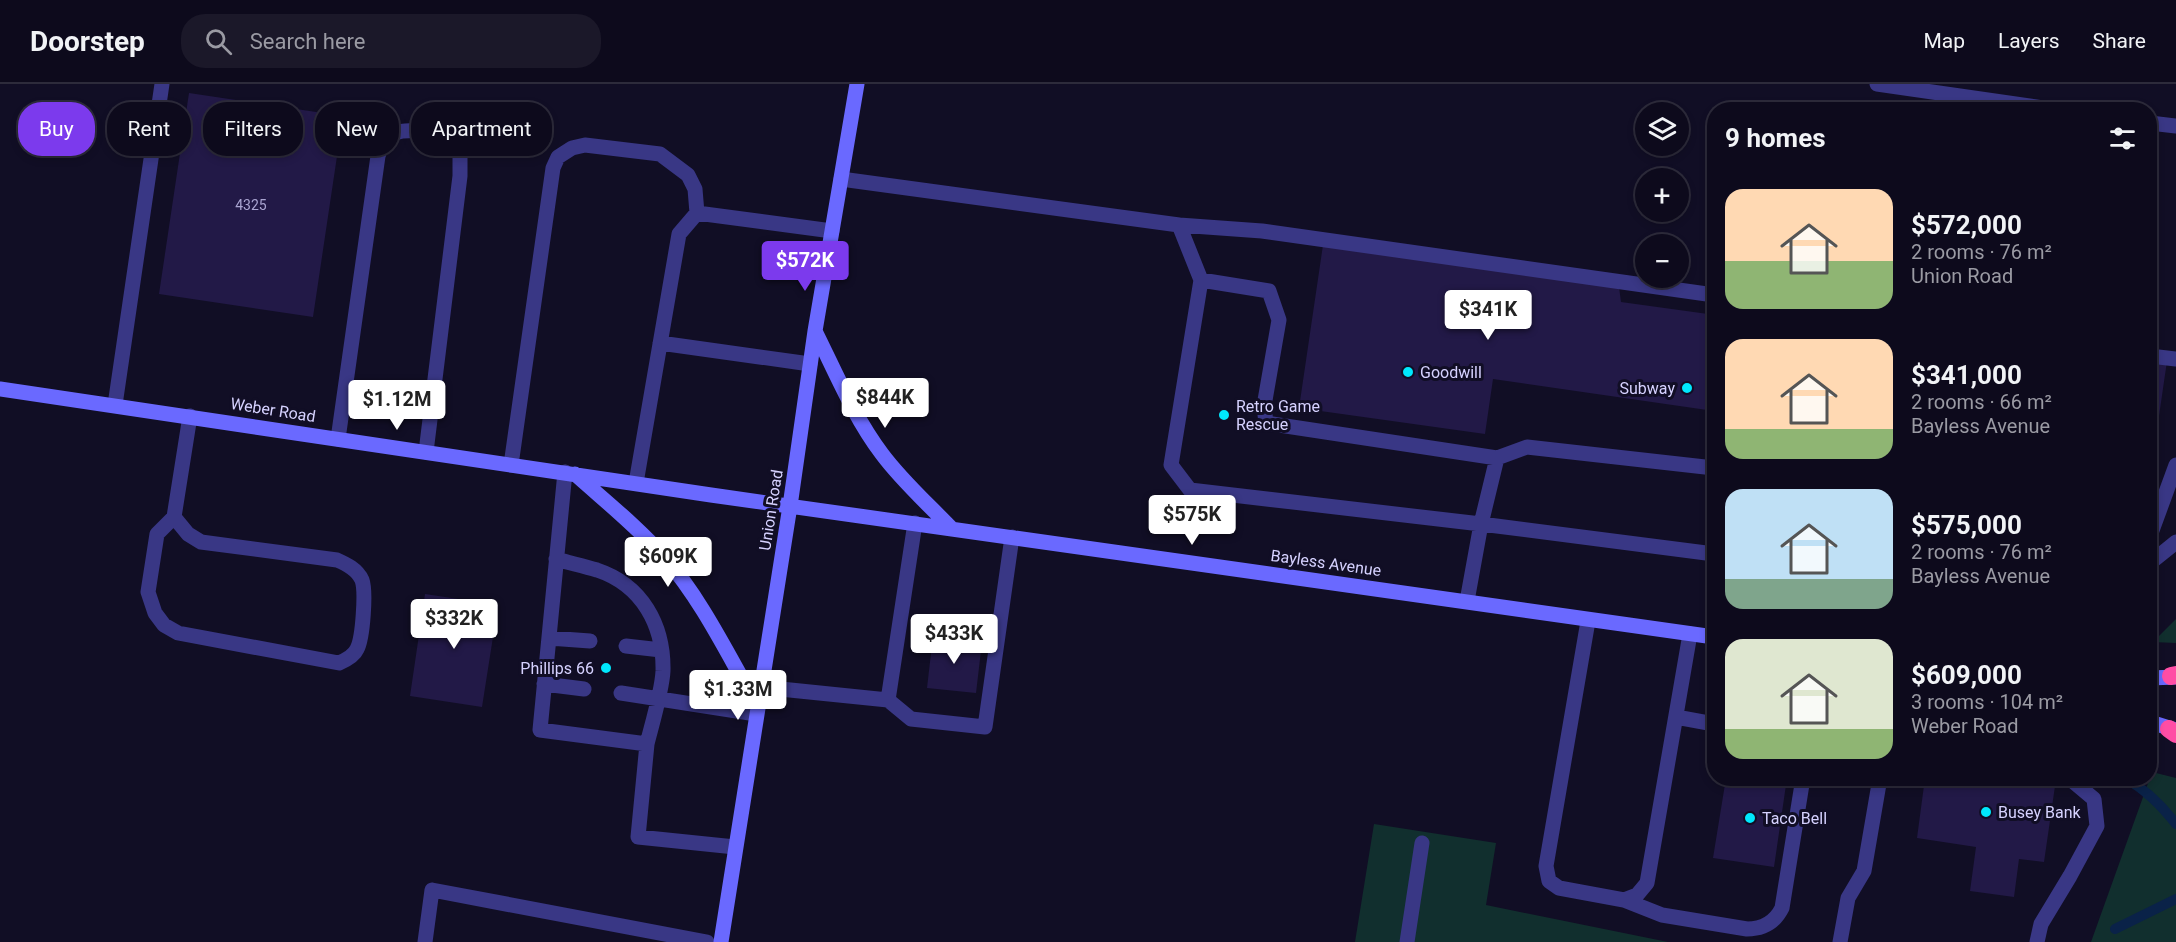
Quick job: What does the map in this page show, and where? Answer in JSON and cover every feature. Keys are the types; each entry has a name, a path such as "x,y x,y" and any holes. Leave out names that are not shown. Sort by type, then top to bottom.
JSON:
{"main road":[{"name":"Union Road","path":"721,942 790,506 815,331 857,84"},
{"path":"815,331 860,421 882,454 898,475 952,528"},
{"name":"Weber Road","path":"0,389 790,506"},
{"path":"570,473 643,534 666,559 691,592 757,709"},
{"name":"Bayless Avenue","path":"790,506 1707,637"},
{"path":"2157,677 2174,676"},
{"path":"2157,725 2174,731"}],"street":[{"path":"115,405 162,84"},
{"path":"1877,84 2002,102"},
{"path":"2157,124 2176,126"},
{"path":"338,439 378,156 385,140 394,133 415,131 454,141 459,154 460,176 426,452"},
{"path":"511,465 553,168 558,157 572,148 585,146 660,154 688,175 695,189 697,213 679,234 636,483"},
{"path":"841,179 1179,225 1262,231 1707,294"},
{"path":"697,213 832,231"},
{"path":"1179,225 1201,280 1171,465 1190,490 1707,553"},
{"path":"1201,280 1269,291 1279,320 1264,406 1266,423 1497,458 1527,447 1707,467"},
{"path":"660,343 810,364"},
{"path":"2157,357 2176,359"},
{"path":"174,517 188,534 201,542 337,560 352,568 362,579 364,596 357,650 347,660 339,663 178,633 164,625 155,613 148,592 157,534 174,517 190,416"},
{"path":"1467,601 1481,524 1497,458"},
{"path":"2157,517 2176,465"},
{"path":"570,473 556,559 540,730 647,744"},
{"path":"888,700 915,523"},
{"path":"761,687 888,700 911,719 986,727 1012,537"},
{"path":"2157,557 2176,542"},
{"path":"556,559 599,570 626,586 648,608 660,636 663,673 647,744 638,837 735,847"},
{"path":"1588,621 1546,866 1549,880 1558,888 1624,900 1662,915 1756,929 1770,923 1782,908 1802,786"},
{"path":"1624,900 1637,895 1647,883 1690,634"},
{"path":"549,638 590,641"},
{"path":"626,646 661,650"},
{"path":"544,684 584,689"},
{"path":"621,693 757,709"},
{"path":"1676,717 1707,723"},
{"path":"1840,942 1848,898 1864,871 1879,786"},
{"path":"2037,942 2042,924 2097,826 2094,799 2079,786"},
{"path":"1407,942 1422,843"},
{"path":"425,942 432,890 707,942"}],"green space":[{"path":"2176,619 2176,643 2157,642 2157,638"},
{"path":"2157,773 2176,778 2176,942 2091,942 2147,786 2157,786"},
{"path":"1374,824 1496,843 1486,905 1668,942 1355,942"}],"building":[{"path":"189,93 249,102 203,102 203,156 303,156 303,110 315,112 315,156 337,156 313,317 159,294 180,156 191,156 191,102 188,102"},
{"path":"1323,245 1619,287 1621,302 1707,314 1707,410 1493,379 1485,434 1299,408"},
{"path":"2157,359 2167,361 2157,430"},
{"path":"425,594 498,605 482,707 410,696"},
{"path":"933,636 982,642 976,693 927,688"},
{"name":"Taco Bell","path":"1725,786 1786,786 1774,867 1713,858"},
{"name":"Busey Bank","path":"1924,786 2055,786 2044,862 2019,859 2014,897 1970,891 1976,847 1917,838"}],"waterway":[{"path":"2137,786 2153,798 2176,824"},
{"path":"2115,929 2176,899"}],"place":[{"name":"Goodwill","path":"1408,372"},
{"name":"Subway","path":"1687,388"},
{"name":"Retro Game Rescue","path":"1224,415"},
{"name":"Phillips 66","path":"606,668"},
{"name":"Busey Bank","path":"1986,812"},
{"name":"Taco Bell","path":"1750,818"}]}
